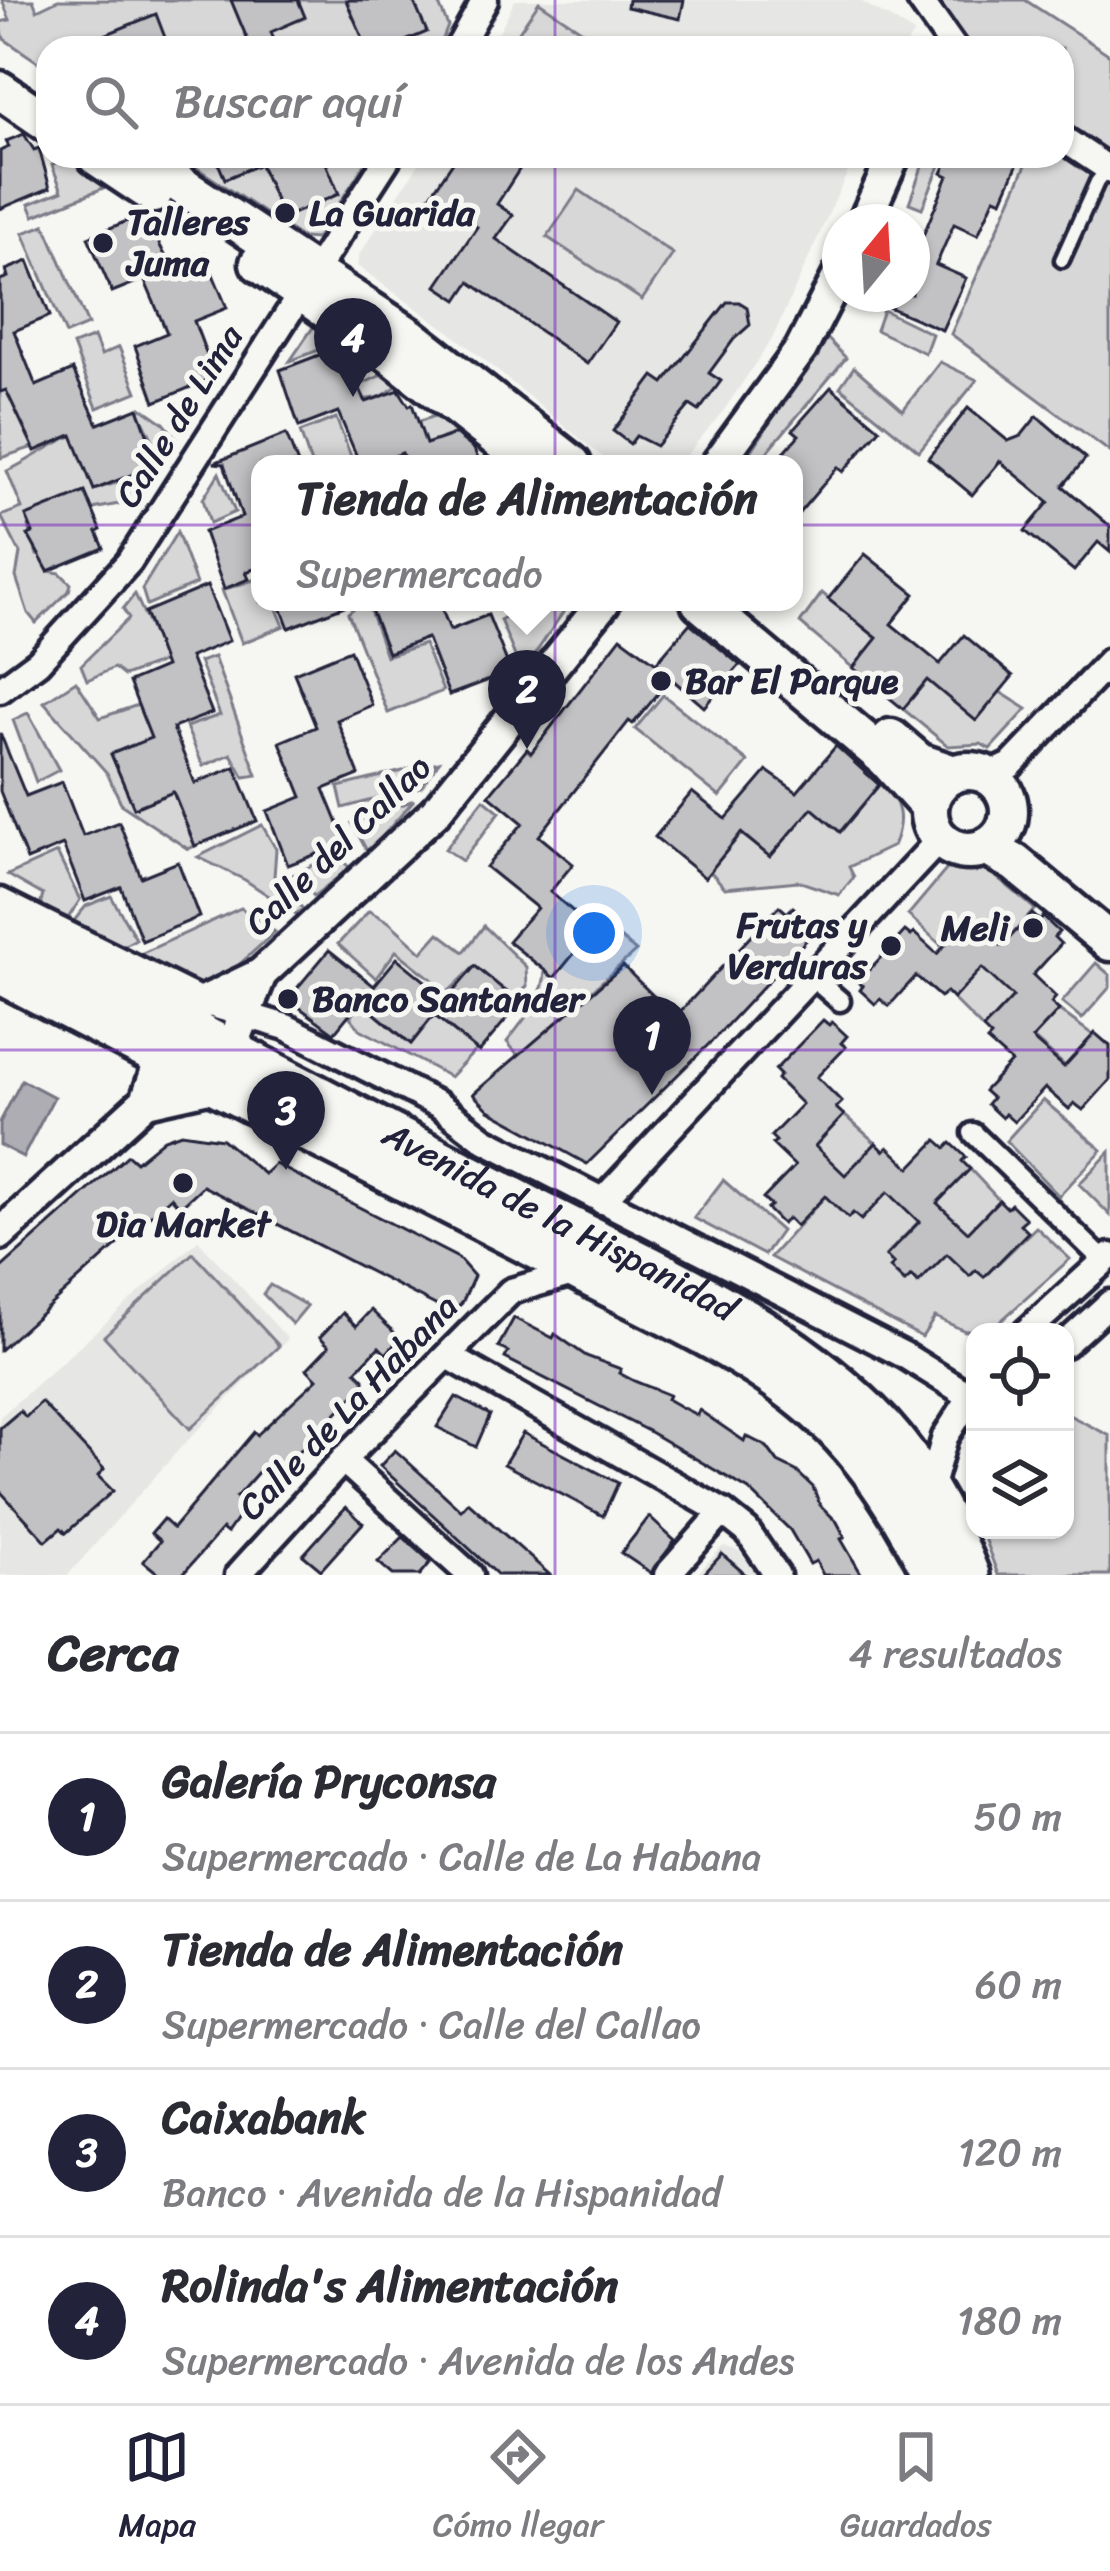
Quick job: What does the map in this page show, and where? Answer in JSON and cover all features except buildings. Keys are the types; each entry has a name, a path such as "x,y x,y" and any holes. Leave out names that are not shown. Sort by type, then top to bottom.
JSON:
{"main road":[{"path":"15,83 36,108"},
{"path":"116,168 409,336 561,455"},
{"path":"153,168 307,281 519,455"},
{"path":"711,611 886,760 962,850 997,834"},
{"path":"744,611 919,762 971,775 1006,796 997,834 1015,863 1110,942"},
{"path":"935,823 933,793 971,775"},
{"path":"997,834 1028,849 1110,918"},
{"name":"Avenida de la Hispanidad","path":"0,932 742,1316 817,1366 897,1443 929,1493 969,1575"},
{"name":"Avenida de la Hispanidad","path":"0,973 110,1031 181,1028"},
{"name":"Avenida de la Hispanidad","path":"232,1050 500,1228 702,1334 804,1400 844,1437 898,1505 934,1575"}],"street":[{"path":"464,36 485,0"},
{"path":"920,0 946,36"},
{"path":"1074,146 1109,169"},
{"name":"Calle de Lima","path":"0,690 38,662 129,562 381,168"},
{"path":"872,204 889,168"},
{"path":"724,455 801,349 822,308"},
{"name":"Calle del Callao","path":"181,1028 261,974 435,812 597,611"},
{"path":"971,775 1011,765 1110,661"},
{"path":"602,1201 811,976 935,823"},
{"name":"Avenida de la Hispanidad","path":"0,901 181,1028"},
{"name":"Calle del Callao","path":"232,1050 261,974"},
{"path":"811,976 840,1001"},
{"name":"Avenida de la Hispanidad","path":"232,1050 286,1027 439,1105 485,1140 966,1390"},
{"path":"146,1101 181,1028"},
{"path":"110,1031 140,1069 146,1101"},
{"path":"0,1234 146,1101 232,1050"},
{"path":"973,1133 1107,1259 1036,1323"},
{"name":"Calle de La Habana","path":"500,1228 512,1255 511,1291"},
{"name":"Calle de La Habana","path":"245,1566 511,1291 580,1271"},
{"path":"1074,1336 1110,1303"},
{"path":"448,1355 723,1512 747,1531 777,1575"},
{"path":"929,1493 945,1437 966,1403"},
{"path":"343,1460 470,1575"},
{"path":"667,1575 723,1512"},
{"path":"245,1566 272,1575"}],"lane":[{"path":"1062,260 1097,182 1109,169"}],"shaded area":[{"path":"2,0 33,0 37,10 58,0 231,0 246,36 164,36 155,15 134,23 138,36 36,36 36,61 4,39 0,22 10,20"},
{"path":"298,0 351,0 347,3 362,36 272,36 268,26 305,18"},
{"path":"413,0 437,0 448,26 444,36 395,36"},
{"path":"515,0 859,0 914,33 912,36 497,36"},
{"path":"925,0 1025,0 1110,55 1110,452 951,334 1025,168 1074,168 1074,36 960,36"},
{"path":"539,2 590,36 516,36"},
{"path":"53,168 89,168 111,185 34,216 29,204 62,191"},
{"path":"197,168 261,168 283,217 315,168 362,168 316,239 302,238"},
{"path":"416,168 850,168 833,204 822,204 822,229 772,339 686,455 600,455 450,332 357,266 359,255"},
{"path":"922,168 939,168 924,204 912,204"},
{"path":"579,190 673,254 642,300 547,237"},
{"path":"45,225 88,325 66,334 23,233"},
{"path":"882,312 887,312 932,334 925,353 876,330"},
{"path":"314,326 336,338 332,345 290,361"},
{"path":"94,337 101,355 119,347 137,392 97,408 73,345"},
{"path":"826,337 846,358 765,455 749,455"},
{"path":"940,362 977,380 919,451 840,387 854,367 903,410"},
{"path":"390,371 400,384 381,397 361,400 356,387"},
{"path":"9,389 33,447 1,458 0,392"},
{"path":"141,407 176,438 162,459 139,412"},
{"path":"444,412 461,431 442,438 427,452 418,422"},
{"path":"336,418 350,455 308,455 300,432"},
{"path":"74,435 96,489 133,478 140,492 129,502 88,510 80,494 62,502 64,508 26,516 37,555 42,554 48,571 60,573 71,584 36,623 16,577 20,553 1,516 22,508 7,471"},
{"path":"219,473 235,512 210,523 203,499"},
{"path":"177,532 196,584 147,605 142,589"},
{"path":"251,581 251,611 278,611 284,626 242,643 222,590"},
{"path":"822,593 878,639 853,668 800,623"},
{"path":"135,594 165,661 124,676 114,668 87,680 81,665 129,618 123,609"},
{"path":"370,611 386,656 424,644 443,691 388,713 348,613"},
{"path":"517,611 564,611 522,673 500,620"},
{"path":"214,657 257,775 244,777 231,754 203,766 186,727 220,715 199,662"},
{"path":"927,680 1000,692 1027,709 990,749 981,744 948,746 903,709"},
{"path":"76,681 100,718 138,705 156,749 138,757 132,745 111,754 134,808 173,791 195,846 188,849 122,805 107,773 44,702"},
{"path":"663,695 748,762 720,797 635,729"},
{"path":"28,713 59,770 36,782 13,720"},
{"path":"439,762 421,787 343,808 338,787"},
{"path":"881,783 897,805 897,837 893,846 849,867 854,877 839,895 798,881 725,888 710,871 741,834 771,856 812,808 841,831"},
{"path":"484,799 500,812 462,861 445,849"},
{"path":"414,800 368,853 352,823"},
{"path":"262,825 276,849 274,877 303,909 296,914 245,880 198,857"},
{"path":"57,853 80,900 68,918 40,906 43,895 8,875"},
{"path":"335,854 350,868 314,896 293,875"},
{"path":"951,864 986,868 1035,909 997,952 979,926 976,929 966,922 943,947 908,915"},
{"path":"111,896 136,939 123,946 73,922 86,906"},
{"path":"241,908 275,932 222,980 206,986 136,956"},
{"path":"369,911 422,952 439,933 464,952 484,926 526,967 527,986 516,999 475,966 448,992 396,951 376,978 338,944"},
{"path":"600,922 636,951 519,1056 507,1042 537,1000 545,971 554,978"},
{"path":"1096,963 1110,975 1110,987 1082,1019 1062,1002"},
{"path":"985,964 1019,991 983,1029 953,999"},
{"path":"361,1002 411,1044 434,1015 476,1050 450,1077 360,1029 350,1017"},
{"path":"1059,1010 1093,1035 1065,1066 1033,1038"},
{"path":"22,1080 54,1097 23,1157 0,1145 0,1122"},
{"path":"1043,1100 1102,1150 1059,1196 1006,1141"},
{"path":"844,1115 876,1143 840,1181 811,1149"},
{"path":"1110,1152 1110,1215 1079,1184"},
{"path":"970,1169 999,1200 962,1238 934,1206"},
{"path":"723,1180 781,1231 764,1255 694,1218"},
{"path":"893,1186 922,1218 886,1255 894,1264 890,1268 904,1282 911,1276 919,1283 951,1249 984,1277 1036,1227 1070,1259 998,1323 966,1323 965,1331 935,1317 922,1337 770,1257 829,1192 833,1204 848,1218"},
{"path":"198,1240 288,1339 183,1445 68,1575 0,1575 0,1417"},
{"path":"193,1253 279,1346 190,1429 104,1336"},
{"path":"270,1285 307,1306 292,1324 263,1294"},
{"path":"1074,1418 1110,1436 1110,1575 998,1575 984,1539 1074,1539"},
{"path":"723,1546 739,1551 757,1575 696,1575"}],"place":[{"name":"La Guarida","path":"285,213"},
{"name":"Talleres Juma","path":"103,243"},
{"name":"Rolinda's Alimentación","path":"353,397"},
{"name":"Bar El Parque","path":"661,681"},
{"name":"Tienda de Alimentación","path":"527,749"},
{"name":"Meli","path":"1033,928"},
{"name":"Frutas y Verduras","path":"891,946"},
{"name":"Banco Santander","path":"288,999"},
{"name":"Galería Pryconsa","path":"652,1095"},
{"name":"Caixabank","path":"286,1170"},
{"name":"Dia Market","path":"183,1183"}]}
